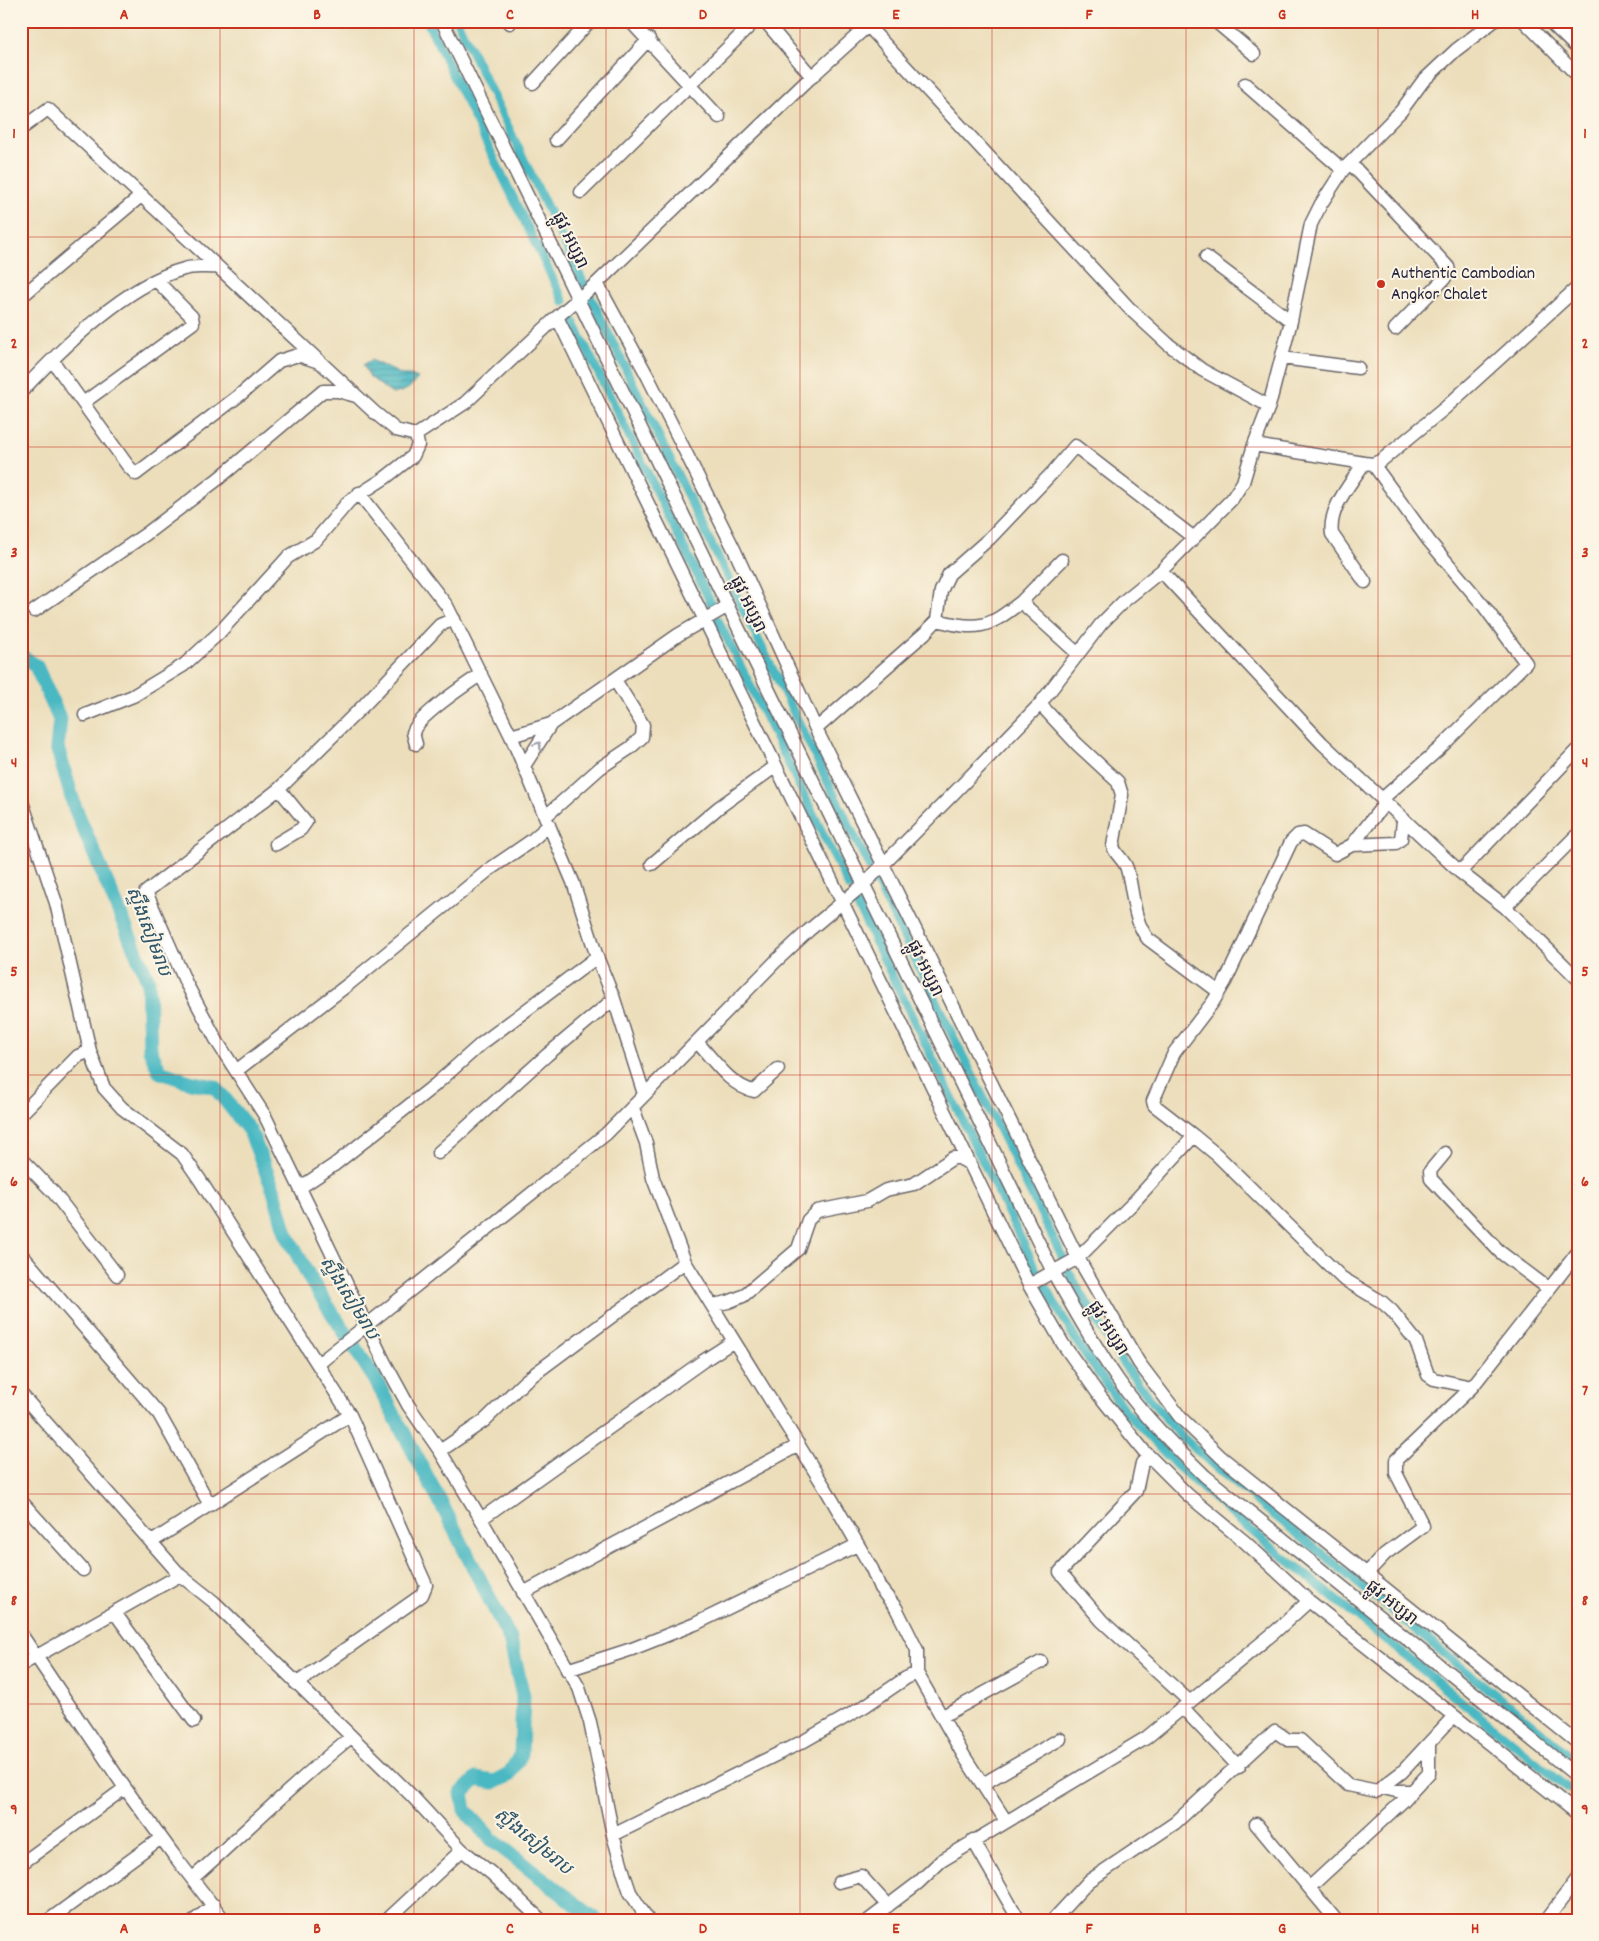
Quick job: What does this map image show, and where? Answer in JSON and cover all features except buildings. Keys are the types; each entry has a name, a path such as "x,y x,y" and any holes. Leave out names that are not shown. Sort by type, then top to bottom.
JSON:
{"street":[{"name":"ផ្លូវ អប្សរា","path":"442,21 1053,1272 1090,1337 1119,1381 1162,1434 1205,1476 1578,1776"},
{"path":"533,83 590,21"},
{"path":"630,21 649,39 719,117"},
{"path":"582,192 755,21"},
{"path":"765,21 812,76"},
{"path":"1215,21 1254,54"},
{"path":"322,1361 606,1134 776,962 842,901 863,885 1040,704 1077,653 1124,601 1161,571 1217,516 1243,482 1254,444 1269,406 1291,321 1311,224 1346,166 1404,106 1423,81 1456,50 1494,21"},
{"path":"1524,21 1578,76"},
{"path":"1549,21 1578,50"},
{"path":"21,129 48,109 358,397 396,430 416,434 465,403 557,317 597,283 812,76 870,24 1130,309 1168,344 1202,370 1269,406"},
{"path":"556,140 649,39"},
{"path":"1245,84 1346,166 1448,267 1449,271 1444,279 1395,329"},
{"path":"21,297 142,195"},
{"path":"1206,257 1291,321"},
{"path":"21,392 77,336 119,303 156,280 188,268 218,267"},
{"path":"83,403 193,323 192,317 156,280"},
{"path":"597,283 648,377 734,549 816,729 1078,1258 1139,1363 1180,1417 1221,1457 1578,1743"},
{"path":"1254,444 1369,463 1390,455 1445,408 1578,287"},
{"path":"557,317 1029,1285 1063,1344 1098,1396 1149,1456 1188,1494 1245,1542 1308,1601 1578,1814"},
{"path":"52,360 128,466 136,474 241,394 279,361 298,355 323,363"},
{"path":"1282,358 1358,368"},
{"path":"34,611 146,534 225,474 323,391 338,391 358,397"},
{"path":"85,715 133,696 184,664 218,633 280,564 297,550 313,542 339,510 359,493 385,478 413,456 418,445 416,434"},
{"path":"816,729 925,633 937,620 940,591 950,574 990,538 1075,446 1194,538"},
{"path":"1365,582 1332,534 1330,525 1333,512 1369,463"},
{"path":"1352,845 1384,801 1526,663 1483,605 1429,541 1369,463"},
{"path":"359,493 448,606 511,736 572,882 597,958 614,999 644,1094"},
{"path":"937,620 950,624 982,627 999,619 1021,602 1062,560"},
{"path":"1161,571 1309,729 1460,872 1505,907 1578,979"},
{"path":"1021,602 1077,653"},
{"path":"511,736 551,724 678,635 728,606"},
{"path":"454,618 440,625 365,704 279,789 146,892 186,983 218,1043 265,1116 301,1187 365,1328 408,1405 440,1451 480,1519 584,1701 613,1835 630,1892 648,1920"},
{"path":"416,744 413,733 416,724 447,698 481,674"},
{"path":"236,1071 350,983 490,870 531,841 547,821 600,768 630,748 642,737 643,725 615,680"},
{"path":"1040,704 1077,744 1118,782 1122,795 1113,846 1127,869 1137,919 1143,933 1148,939 1219,992"},
{"path":"524,766 551,724"},
{"path":"1460,872 1578,749"},
{"path":"652,864 725,802 776,766"},
{"path":"276,844 301,829 306,822 279,789"},
{"path":"21,799 56,902 90,1051 109,1096 170,1144 189,1162 322,1361 350,1415 426,1588 422,1594 296,1684"},
{"path":"1403,820 1401,839 1396,843 1352,845 1335,854 1308,835 1301,834 1295,838 1284,854 1219,992 1174,1053 1153,1101 1154,1105 1217,1155 1342,1278 1382,1302 1392,1311 1416,1341 1428,1375 1434,1379 1472,1387"},
{"path":"1505,907 1578,834"},
{"path":"301,1187 334,1165 435,1085 482,1044 597,958"},
{"path":"438,1152 553,1050 614,999"},
{"path":"697,1042 738,1085 746,1090 754,1091 778,1069"},
{"path":"21,1114 78,1056 90,1051"},
{"path":"633,1108 646,1143 652,1178 685,1262 799,1445 872,1569 880,1588 896,1608 912,1639 918,1656 918,1673 964,1756 1006,1821"},
{"path":"1029,1285 1078,1258 1131,1205 1194,1136"},
{"path":"1445,1153 1430,1171 1431,1179 1500,1252 1549,1290"},
{"path":"712,1305 728,1302 743,1296 798,1249 808,1220 817,1211 867,1201 886,1190 914,1184 951,1158 958,1158 970,1164"},
{"path":"21,1160 54,1193 117,1276"},
{"path":"1366,1574 1385,1554 1423,1526 1396,1473 1396,1460 1472,1387 1578,1252"},
{"path":"21,1254 160,1414 210,1505"},
{"path":"440,1451 484,1421 525,1381 685,1262"},
{"path":"480,1519 734,1341"},
{"path":"21,1394 153,1541 180,1574 214,1602 350,1737 411,1794 462,1850 491,1873 541,1920"},
{"path":"153,1541 350,1415"},
{"path":"523,1593 799,1445"},
{"path":"1149,1456 1142,1463 1136,1491 1060,1572 1108,1627 1187,1705 1239,1766"},
{"path":"21,1501 83,1570"},
{"path":"567,1670 632,1649 696,1624 857,1545"},
{"path":"21,1665 115,1613 180,1574"},
{"path":"869,1920 918,1883 941,1861 973,1840 1146,1738 1276,1631 1308,1601"},
{"path":"115,1613 194,1721"},
{"path":"21,1634 125,1788 224,1920"},
{"path":"943,1716 1041,1662"},
{"path":"613,1835 804,1741 865,1706 906,1678 918,1673"},
{"path":"1053,1920 1089,1881 1175,1823 1275,1731 1288,1740 1300,1740 1348,1785 1377,1791 1402,1772 1454,1716"},
{"path":"193,1878 350,1737"},
{"path":"983,1784 1060,1738"},
{"path":"1310,1887 1429,1773 1429,1743"},
{"path":"21,1864 125,1788"},
{"path":"1383,1788 1396,1791 1412,1791"},
{"path":"1256,1824 1336,1920"},
{"path":"49,1920 161,1838"},
{"path":"973,1840 1019,1920"},
{"path":"387,1920 462,1850"},
{"path":"839,1882 861,1876 888,1906"},
{"path":"1546,1920 1578,1878"},
{"path":"195,1920 214,1905"}],"water":[{"path":"371,360 402,375 411,375 418,378 407,389 392,394 370,377 363,365"}],"waterway":[{"path":"427,21 564,302"},
{"path":"457,21 584,284"},
{"path":"591,298 871,870"},
{"path":"570,315 713,607"},
{"path":"718,620 849,887"},
{"name":"ស្ទឹងសៀមរាប","path":"21,656 36,666 60,720 57,747 75,808 148,980 150,1050 160,1072 190,1082 215,1087 250,1131 274,1191 286,1233 312,1282 375,1379 510,1639 523,1696 521,1754 509,1775 494,1782 476,1779 462,1793 465,1810 491,1839 596,1920"},
{"path":"877,883 1063,1258"},
{"path":"855,900 1037,1272"},
{"path":"1068,1271 1119,1358 1179,1434 1220,1471 1578,1762"},
{"path":"1044,1285 1079,1345 1123,1408 1175,1464 1248,1528 1578,1796"}],"place":[{"name":"Authentic Cambodian Angkor Chalet","path":"1381,284"}]}
